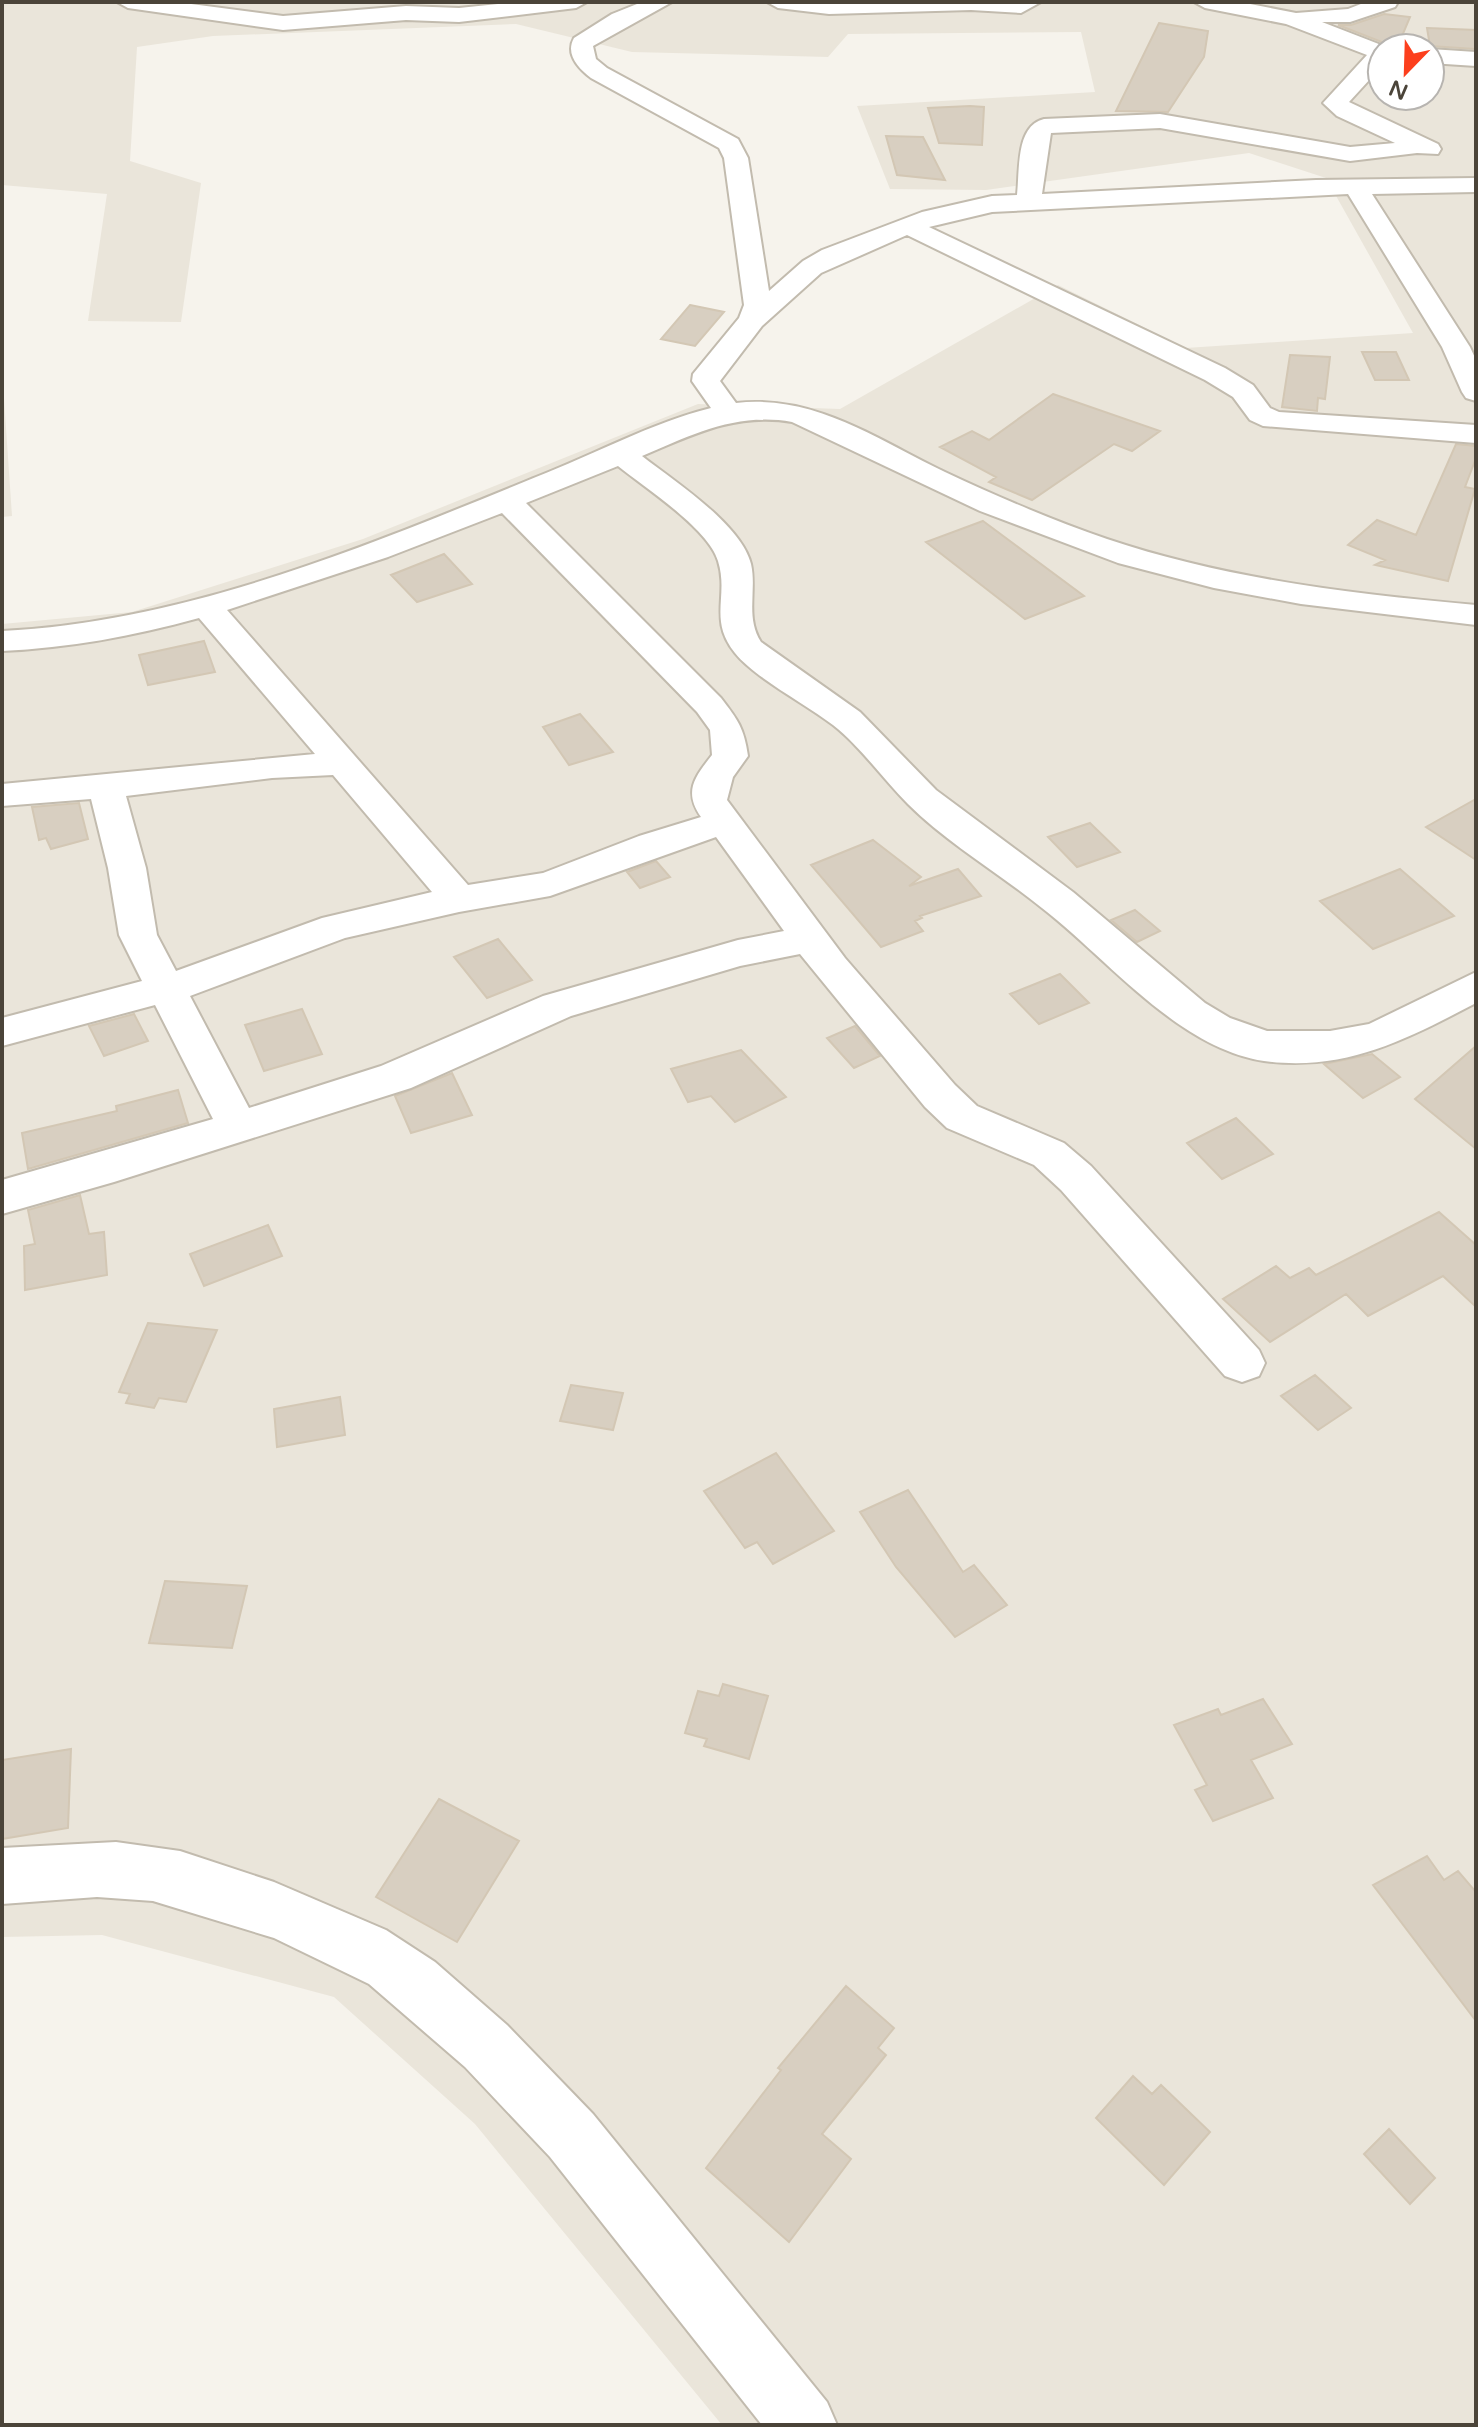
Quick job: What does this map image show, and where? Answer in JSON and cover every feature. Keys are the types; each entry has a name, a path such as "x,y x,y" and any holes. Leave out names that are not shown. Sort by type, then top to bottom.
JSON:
{"street":[{"path":"128,2 283,23 406,13 446,15 503,6 638,2"},
{"path":"661,2 592,34 582,43 582,55 587,65 599,73 729,144 736,158 758,305 752,320"},
{"path":"778,2 829,8 971,4 1021,7 1030,2"},
{"path":"1205,2 1291,18 1366,47"},
{"path":"1291,18 1322,13 1350,15 1387,2"},
{"path":"1446,57 1476,59"},
{"path":"1366,70 1335,103 1345,111 1462,165"},
{"path":"1029,201 1036,134 1044,126 1160,121 1350,154 1420,145"},
{"path":"728,412 706,381 707,374 752,320 812,267 908,226 962,209 1029,201 1355,186 1476,185"},
{"path":"1355,186 1466,351 1476,392"},
{"path":"908,226 1035,290 1215,374 1243,391 1260,414 1273,420 1476,434"},
{"path":"2,641 92,635 206,606 347,562 728,412 758,410 806,417 975,499 1060,534 1131,557 1211,577 1310,594 1476,615"},
{"path":"621,453 723,540 734,560 734,622 738,636 749,649 848,719 923,798 1059,901 1191,1013 1216,1028 1264,1046 1330,1046 1379,1036 1476,986"},
{"path":"506,500 709,705 727,730 730,756 717,771 709,789 709,801 810,939 940,1096 962,1117 1049,1154 1076,1178 1242,1363"},
{"path":"206,606 459,899"},
{"path":"2,795 174,781 272,767 341,764"},
{"path":"105,785 127,868 138,935 238,1127"},
{"path":"2,1032 167,989 336,927 459,899 550,884 652,844 724,822"},
{"path":"2,1197 238,1127 426,1066 557,1006 738,953 810,939"},
{"path":"2,1876 151,1873 215,1890 302,1922 389,1964 457,2018 539,2096 604,2172 804,2425"}],"shaded area":[{"path":"2,2 1476,2 1476,2425 722,2425 475,2124 334,1997 102,1935 2,1937 2,624 132,612 363,539 698,404 840,409 1058,285 1186,348 1413,333 1326,178 1249,153 986,190 890,189 857,106 1095,92 1081,32 848,34 828,57 632,52 516,24 213,36 137,47 130,161 201,183 181,322 88,321 107,194 2,185"},
{"path":"2,369 12,516 2,517"}],"building":[{"path":"1384,14 1410,17 1404,32 1366,32 1366,36 1338,25 1351,25"},
{"path":"1159,23 1208,31 1204,57 1168,112 1116,111"},
{"path":"1427,28 1476,30 1475,49 1446,47 1446,32 1428,32"},
{"path":"984,107 982,145 939,143 928,108"},
{"path":"886,136 923,137 945,180 897,175"},
{"path":"690,305 724,312 695,346 661,339"},
{"path":"1362,352 1396,352 1409,380 1375,380"},
{"path":"1290,355 1330,357 1325,399 1318,398 1317,411 1282,407"},
{"path":"1053,394 1160,431 1132,451 1114,444 1032,500 989,482 996,477 940,447 972,431 989,440"},
{"path":"1456,444 1476,446 1476,458 1465,487 1475,489 1448,581 1375,565 1385,560 1348,545 1377,520 1416,535"},
{"path":"983,521 1084,596 1025,619 926,542"},
{"path":"444,554 472,584 417,602 391,575"},
{"path":"204,641 215,672 148,685 139,655"},
{"path":"580,714 613,752 569,765 543,727"},
{"path":"1476,799 1476,860 1426,827"},
{"path":"79,803 88,839 51,849 46,838 39,840 32,807"},
{"path":"1090,823 1120,852 1077,867 1048,837"},
{"path":"873,840 921,877 909,886 958,869 981,896 920,916 922,918 915,921 923,931 881,947 811,865"},
{"path":"656,861 670,877 640,888 627,872"},
{"path":"1400,869 1454,916 1373,949 1320,901"},
{"path":"1135,910 1160,931 1137,942 1111,920"},
{"path":"498,939 532,980 487,998 454,957"},
{"path":"1060,974 1089,1003 1039,1024 1010,994"},
{"path":"302,1009 322,1054 264,1071 245,1025"},
{"path":"134,1014 148,1041 104,1056 89,1026"},
{"path":"855,1026 880,1056 854,1068 827,1038"},
{"path":"1476,1046 1476,1149 1415,1099"},
{"path":"741,1050 786,1097 735,1122 711,1096 688,1102 671,1069"},
{"path":"1372,1054 1400,1077 1363,1098 1324,1064"},
{"path":"452,1073 472,1115 411,1133 395,1096"},
{"path":"178,1090 188,1123 28,1169 22,1133 117,1111 116,1106"},
{"path":"1236,1118 1273,1154 1222,1179 1187,1143"},
{"path":"80,1195 89,1234 104,1232 107,1275 25,1290 24,1246 35,1244 28,1210"},
{"path":"1439,1212 1476,1245 1476,1307 1443,1276 1368,1316 1346,1294 1270,1342 1223,1299 1276,1266 1290,1278 1309,1268 1316,1275"},
{"path":"268,1225 282,1256 204,1286 190,1254"},
{"path":"148,1323 217,1330 186,1402 159,1398 154,1408 126,1403 130,1394 119,1392"},
{"path":"1315,1375 1351,1408 1318,1430 1281,1396"},
{"path":"571,1385 623,1393 613,1430 560,1421"},
{"path":"340,1397 345,1435 277,1447 274,1409"},
{"path":"776,1453 834,1531 773,1564 757,1542 745,1548 704,1491"},
{"path":"908,1490 963,1572 974,1565 1007,1605 955,1637 896,1567 860,1512"},
{"path":"165,1581 247,1586 232,1648 149,1643"},
{"path":"723,1684 768,1696 749,1759 704,1746 707,1739 685,1733 698,1691 719,1696"},
{"path":"1263,1699 1292,1744 1251,1760 1273,1798 1213,1821 1195,1790 1207,1785 1174,1725 1218,1709 1221,1715"},
{"path":"71,1749 68,1828 2,1839 2,1760"},
{"path":"439,1799 519,1841 457,1942 376,1897"},
{"path":"1427,1856 1444,1880 1458,1871 1476,1892 1476,2021 1373,1885"},
{"path":"846,1986 894,2028 878,2048 886,2055 822,2134 851,2159 789,2242 706,2168 781,2070 778,2068"},
{"path":"1133,2076 1152,2094 1161,2085 1210,2132 1164,2185 1096,2118"},
{"path":"1389,2129 1435,2178 1410,2204 1364,2154"}]}
